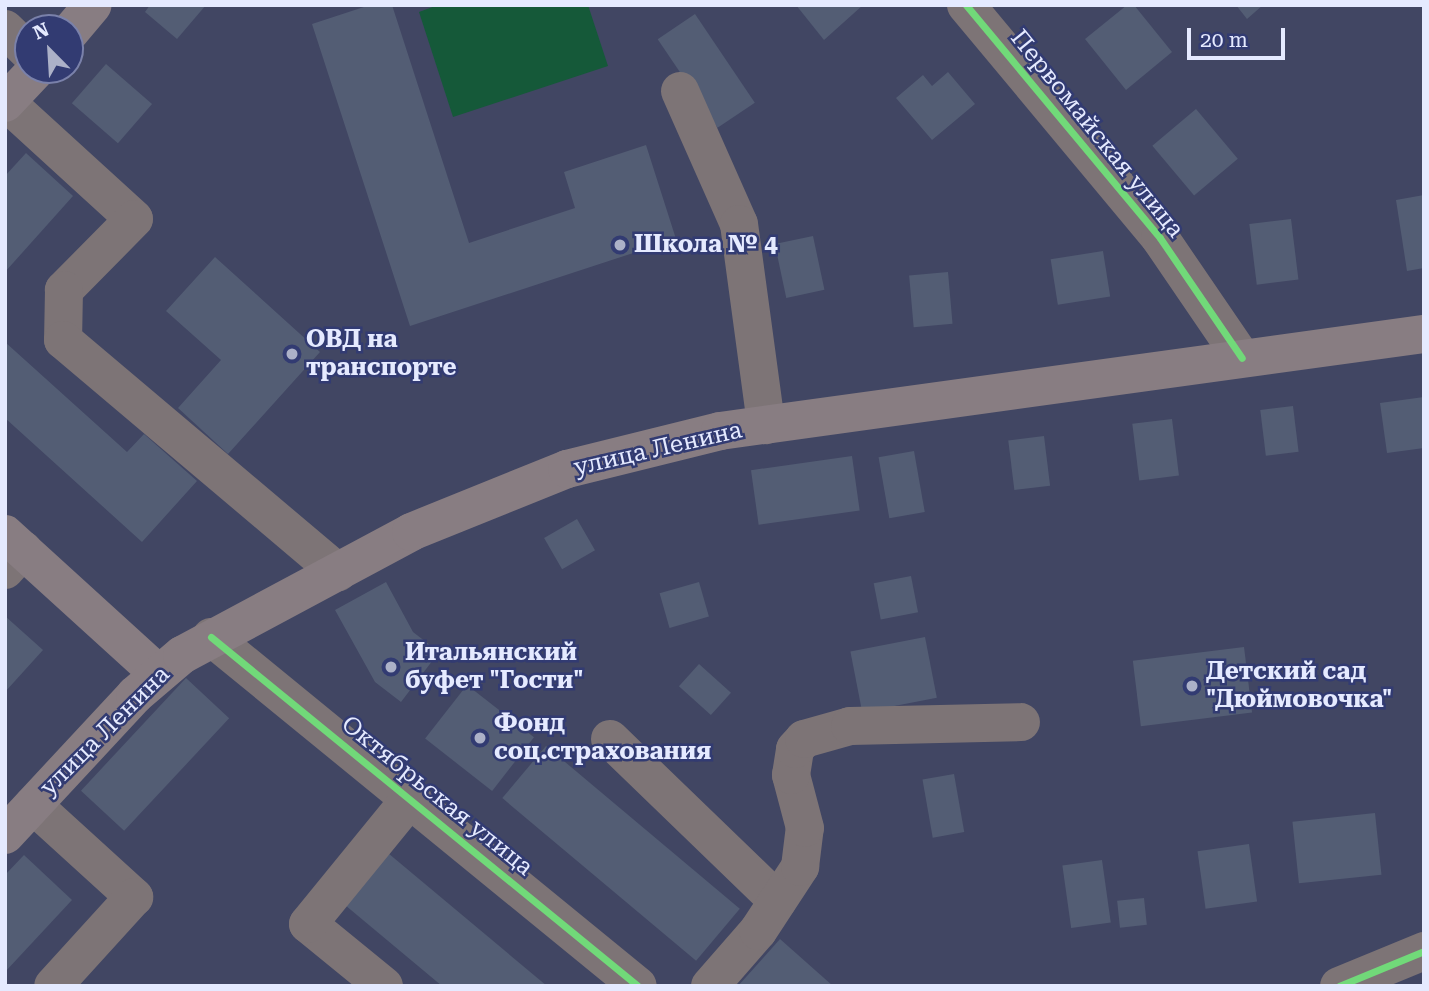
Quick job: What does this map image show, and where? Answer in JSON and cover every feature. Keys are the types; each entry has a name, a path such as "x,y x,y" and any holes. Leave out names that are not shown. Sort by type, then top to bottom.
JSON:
{"main road":[{"path":"5,103 23,84"},
{"name":"улица Ленина","path":"5,835 159,674 211,637 411,532 567,469 720,431 1424,334"},
{"path":"11,551 159,674"}],"street":[{"name":"Первомайская улица","path":"966,5 1160,238 1242,358"},
{"path":"680,91 739,224 766,425"},
{"path":"5,103 134,219 64,290 63,340 338,572"},
{"name":"Октябрьская улица","path":"211,637 638,986"},
{"path":"710,986 778,901 800,867 806,848 791,775 795,749 804,739 850,726 1021,722"},
{"path":"610,739 778,901"},
{"path":"384,986 307,924 410,799"},
{"path":"33,805 134,897 54,986"},
{"path":"1339,986 1424,952"}],"green space":[{"path":"438,5 588,5 608,66 453,117 419,12"}],"building":[{"path":"150,5 206,5 177,39 145,12"},
{"path":"370,5 392,5 469,243 575,208 564,172 646,145 676,239 410,326 312,24"},
{"path":"796,5 863,5 824,40"},
{"path":"1127,5 1134,5 1172,52 1126,90 1085,39"},
{"path":"1236,5 1263,5 1247,19"},
{"path":"695,14 755,103 718,128 658,39"},
{"path":"106,64 152,104 118,143 72,103"},
{"path":"948,72 975,104 932,140 896,98 923,75 932,86"},
{"path":"1196,109 1238,159 1194,195 1152,146"},
{"path":"26,153 73,196 5,272 5,176"},
{"path":"1424,195 1424,268 1407,271 1396,200"},
{"path":"1291,219 1298,280 1257,285 1249,224"},
{"path":"813,236 824,290 786,298 775,244"},
{"path":"1103,251 1110,296 1058,305 1051,259"},
{"path":"215,257 320,352 228,454 178,408 221,360 166,311"},
{"path":"948,272 953,324 914,327 909,275"},
{"path":"5,342 127,452 144,434 197,481 142,542 5,418"},
{"path":"1424,397 1424,448 1387,453 1380,403"},
{"path":"1293,406 1299,452 1266,456 1260,410"},
{"path":"1172,419 1179,476 1139,480 1132,424"},
{"path":"1044,436 1050,486 1014,490 1008,440"},
{"path":"914,451 925,512 889,518 879,457"},
{"path":"852,456 860,510 759,525 751,470"},
{"path":"577,519 595,550 562,569 544,538"},
{"path":"911,576 918,612 881,620 874,583"},
{"path":"386,582 413,632 439,652 401,702 375,682 335,610"},
{"path":"699,582 709,617 670,628 660,593"},
{"path":"5,616 43,650 5,692"},
{"path":"925,637 937,698 862,712 850,652"},
{"name":"Детский сад \"Дюймовочка\"","path":"1244,647 1252,713 1141,726 1133,661"},
{"path":"699,664 731,693 711,715 679,686"},
{"path":"186,678 229,718 124,831 81,791"},
{"name":"Фонд соц.страхования","path":"467,685 534,737 492,791 425,739"},
{"path":"546,746 740,909 696,961 502,798"},
{"path":"954,774 964,832 933,838 922,780"},
{"path":"1375,813 1381,875 1299,883 1292,822"},
{"path":"376,843 547,986 442,986 333,895"},
{"path":"1249,844 1257,901 1206,909 1198,851"},
{"path":"24,855 72,900 5,972 5,875"},
{"path":"1102,860 1111,922 1071,928 1062,866"},
{"path":"1144,898 1147,925 1120,928 1117,901"},
{"path":"780,939 833,986 738,986"}],"cycle path":[{"path":"966,5 1160,238 1242,358"},
{"path":"211,637 638,986"},
{"path":"1339,986 1424,951"}],"place":[{"name":"Школа № 4","path":"620,245"},
{"name":"ОВД на транспорте","path":"292,354"},
{"name":"Итальянский буфет \"Гости\"","path":"391,667"},
{"name":"Детский сад \"Дюймовочка\"","path":"1192,686"},
{"name":"Фонд соц.страхования","path":"480,738"}]}
